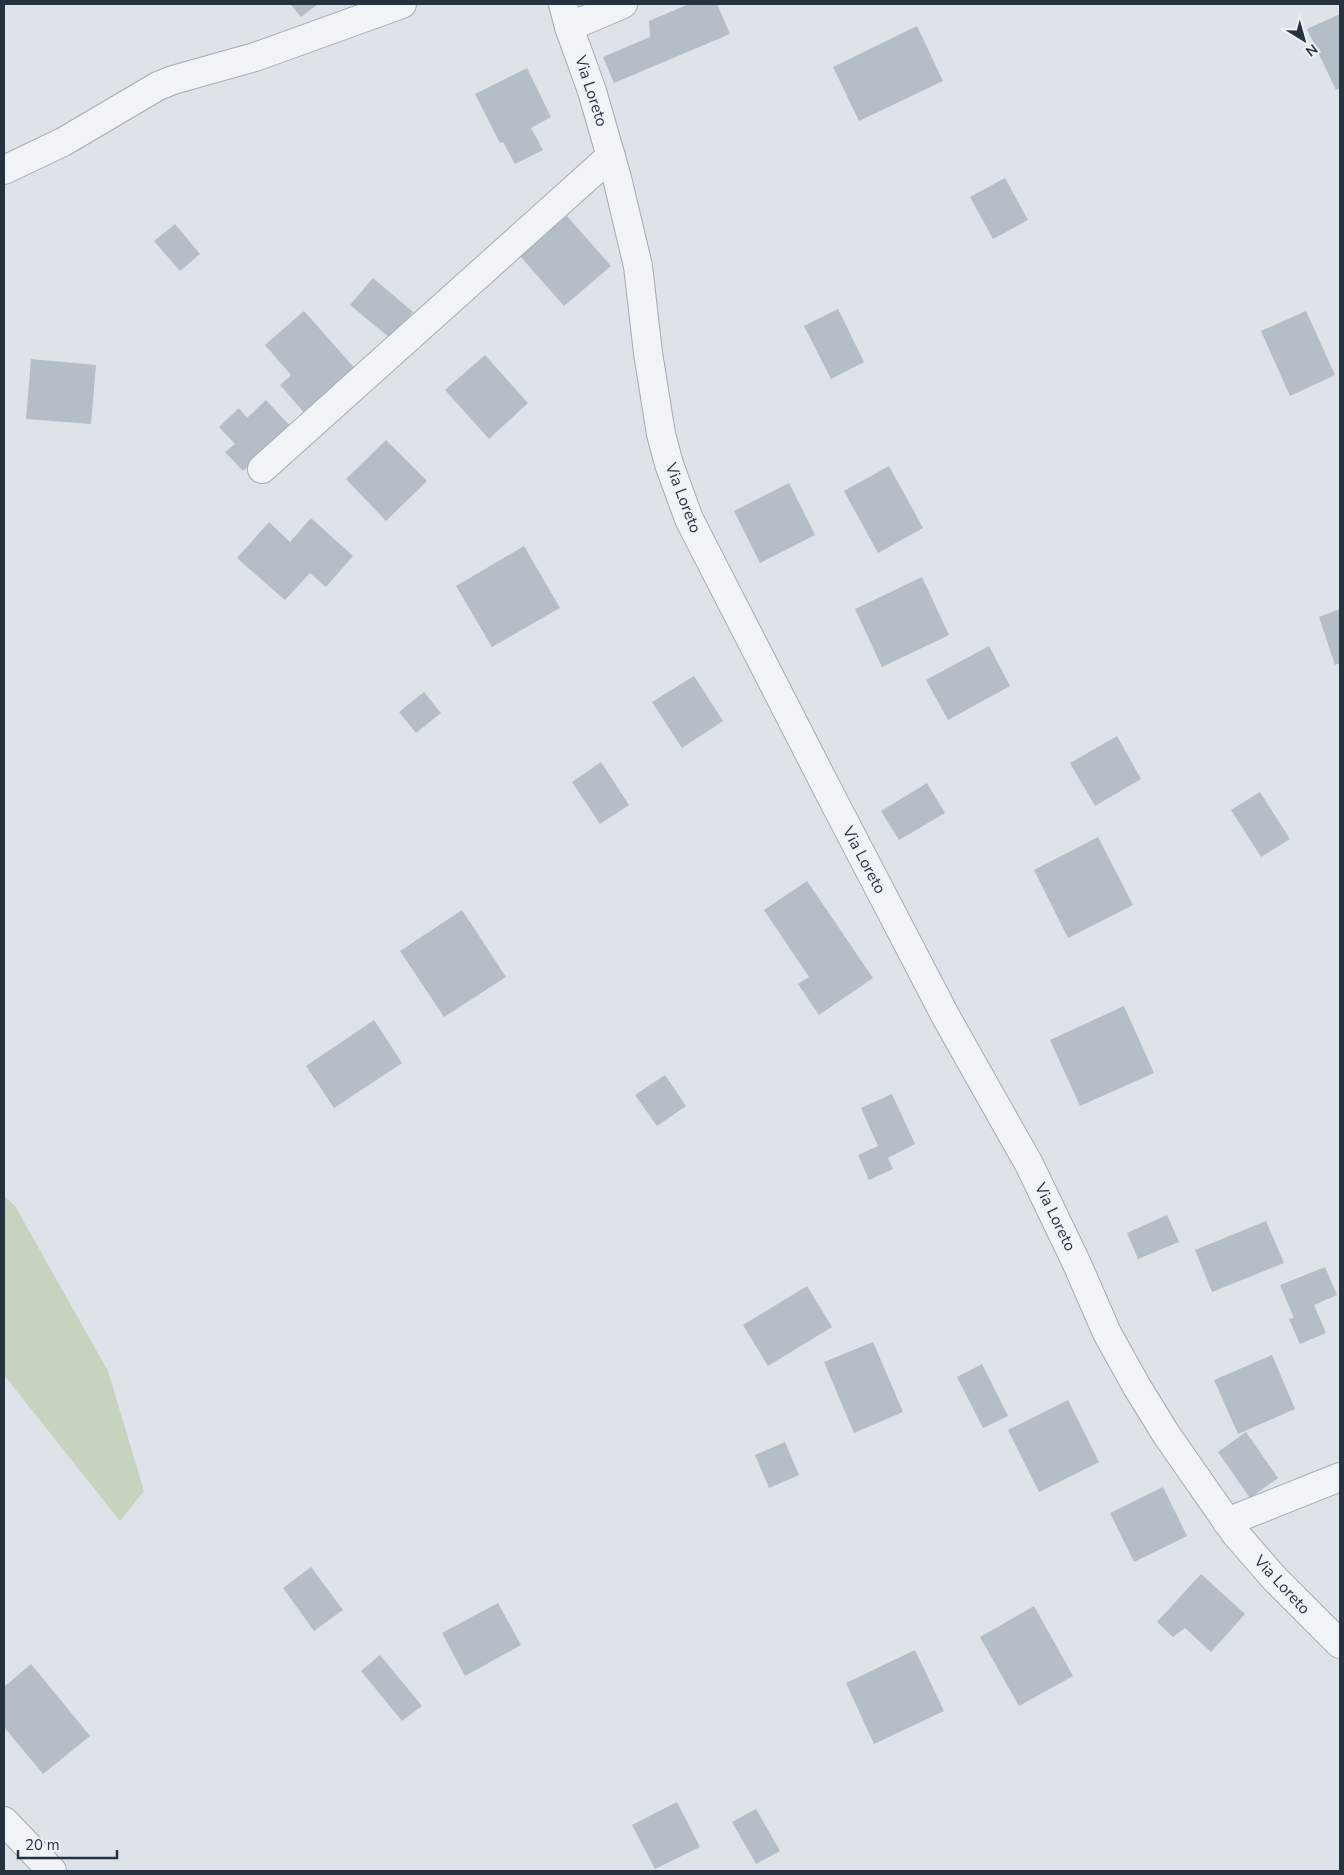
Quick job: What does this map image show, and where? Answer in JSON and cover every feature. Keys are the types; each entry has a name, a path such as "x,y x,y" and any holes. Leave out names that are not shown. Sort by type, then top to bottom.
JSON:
{"street":[{"path":"4,170 63,142 158,86 255,57 402,4"},
{"name":"Via Loreto","path":"623,4 566,16 592,91 611,156 638,266 648,353 661,434 669,464 689,519 946,1018 1029,1164 1073,1255 1115,1349 1166,1434 1228,1522 1274,1579 1340,1644"},
{"path":"262,469 611,156"},
{"path":"1228,1522 1340,1477"},
{"path":"4,1821 52,1871"}],"green space":[{"path":"4,1196 15,1206 108,1371 144,1491 120,1521 4,1375"}],"building":[{"path":"290,4 318,4 301,17"},
{"path":"689,4 717,4 730,34 614,83 603,57 650,37 649,21"},
{"path":"1340,14 1340,88 1336,90 1307,29"},
{"path":"917,26 943,81 859,121 833,67"},
{"path":"527,68 551,117 531,128 543,150 515,164 503,142 500,143 475,94"},
{"path":"1005,178 1028,220 993,239 970,197"},
{"path":"567,216 611,266 564,306 520,256"},
{"path":"175,224 200,254 180,271 154,241"},
{"path":"373,278 413,312 390,338 350,305"},
{"path":"838,309 864,362 831,379 804,326"},
{"path":"304,311 358,372 307,416 280,385 291,375 265,345"},
{"path":"1306,311 1335,375 1290,396 1261,331"},
{"path":"485,355 528,403 489,439 445,390"},
{"path":"31,359 96,365 91,424 26,419"},
{"path":"266,400 290,426 243,471 225,452 235,444 219,427 239,408 247,418"},
{"path":"386,440 427,481 386,521 346,479"},
{"path":"889,466 923,528 878,553 844,491"},
{"path":"789,483 815,535 760,563 734,511"},
{"path":"311,518 353,556 326,587 310,573 285,600 237,558 269,522 290,542"},
{"path":"524,546 560,608 492,647 456,586"},
{"path":"922,577 949,635 882,667 855,609"},
{"path":"1340,609 1340,663 1335,665 1319,617"},
{"path":"989,646 1010,686 948,720 926,680"},
{"path":"694,676 723,721 682,748 652,702"},
{"path":"424,692 441,713 416,733 399,712"},
{"path":"1117,736 1141,779 1095,806 1070,763"},
{"path":"601,762 629,805 600,824 572,782"},
{"path":"927,783 945,813 899,840 881,811"},
{"path":"1260,792 1290,839 1261,857 1231,810"},
{"path":"1098,837 1133,905 1068,938 1034,870"},
{"path":"807,881 873,978 819,1015 798,984 809,977 764,910"},
{"path":"462,910 506,977 444,1017 400,951"},
{"path":"1124,1006 1154,1073 1080,1106 1050,1040"},
{"path":"374,1020 402,1063 334,1108 306,1066"},
{"path":"665,1075 686,1106 657,1126 635,1095"},
{"path":"892,1094 915,1144 888,1158 893,1169 869,1180 858,1155 878,1146 861,1108"},
{"path":"1167,1215 1179,1242 1138,1259 1127,1233"},
{"path":"1266,1221 1284,1263 1212,1292 1195,1250"},
{"path":"1325,1267 1337,1295 1314,1305 1326,1333 1300,1344 1289,1319 1294,1318 1280,1285"},
{"path":"807,1286 832,1327 768,1366 743,1325"},
{"path":"873,1342 903,1412 854,1433 824,1362"},
{"path":"1272,1355 1295,1409 1238,1434 1214,1380"},
{"path":"982,1364 1008,1416 983,1428 957,1377"},
{"path":"1068,1400 1099,1462 1039,1492 1008,1430"},
{"path":"1246,1432 1278,1478 1250,1498 1218,1452"},
{"path":"785,1442 799,1475 769,1488 755,1455"},
{"path":"1163,1487 1187,1536 1134,1562 1110,1513"},
{"path":"311,1567 343,1610 314,1631 283,1588"},
{"path":"1201,1574 1245,1614 1211,1652 1185,1628 1173,1637 1157,1622"},
{"path":"498,1603 521,1645 465,1676 442,1633"},
{"path":"1034,1606 1073,1676 1019,1706 980,1637"},
{"path":"915,1650 944,1711 874,1744 846,1683"},
{"path":"380,1655 422,1706 402,1721 361,1671"},
{"path":"31,1664 90,1736 43,1774 4,1727 4,1687"},
{"path":"677,1802 700,1847 655,1869 632,1825"},
{"path":"756,1809 780,1851 756,1864 732,1822"}]}
